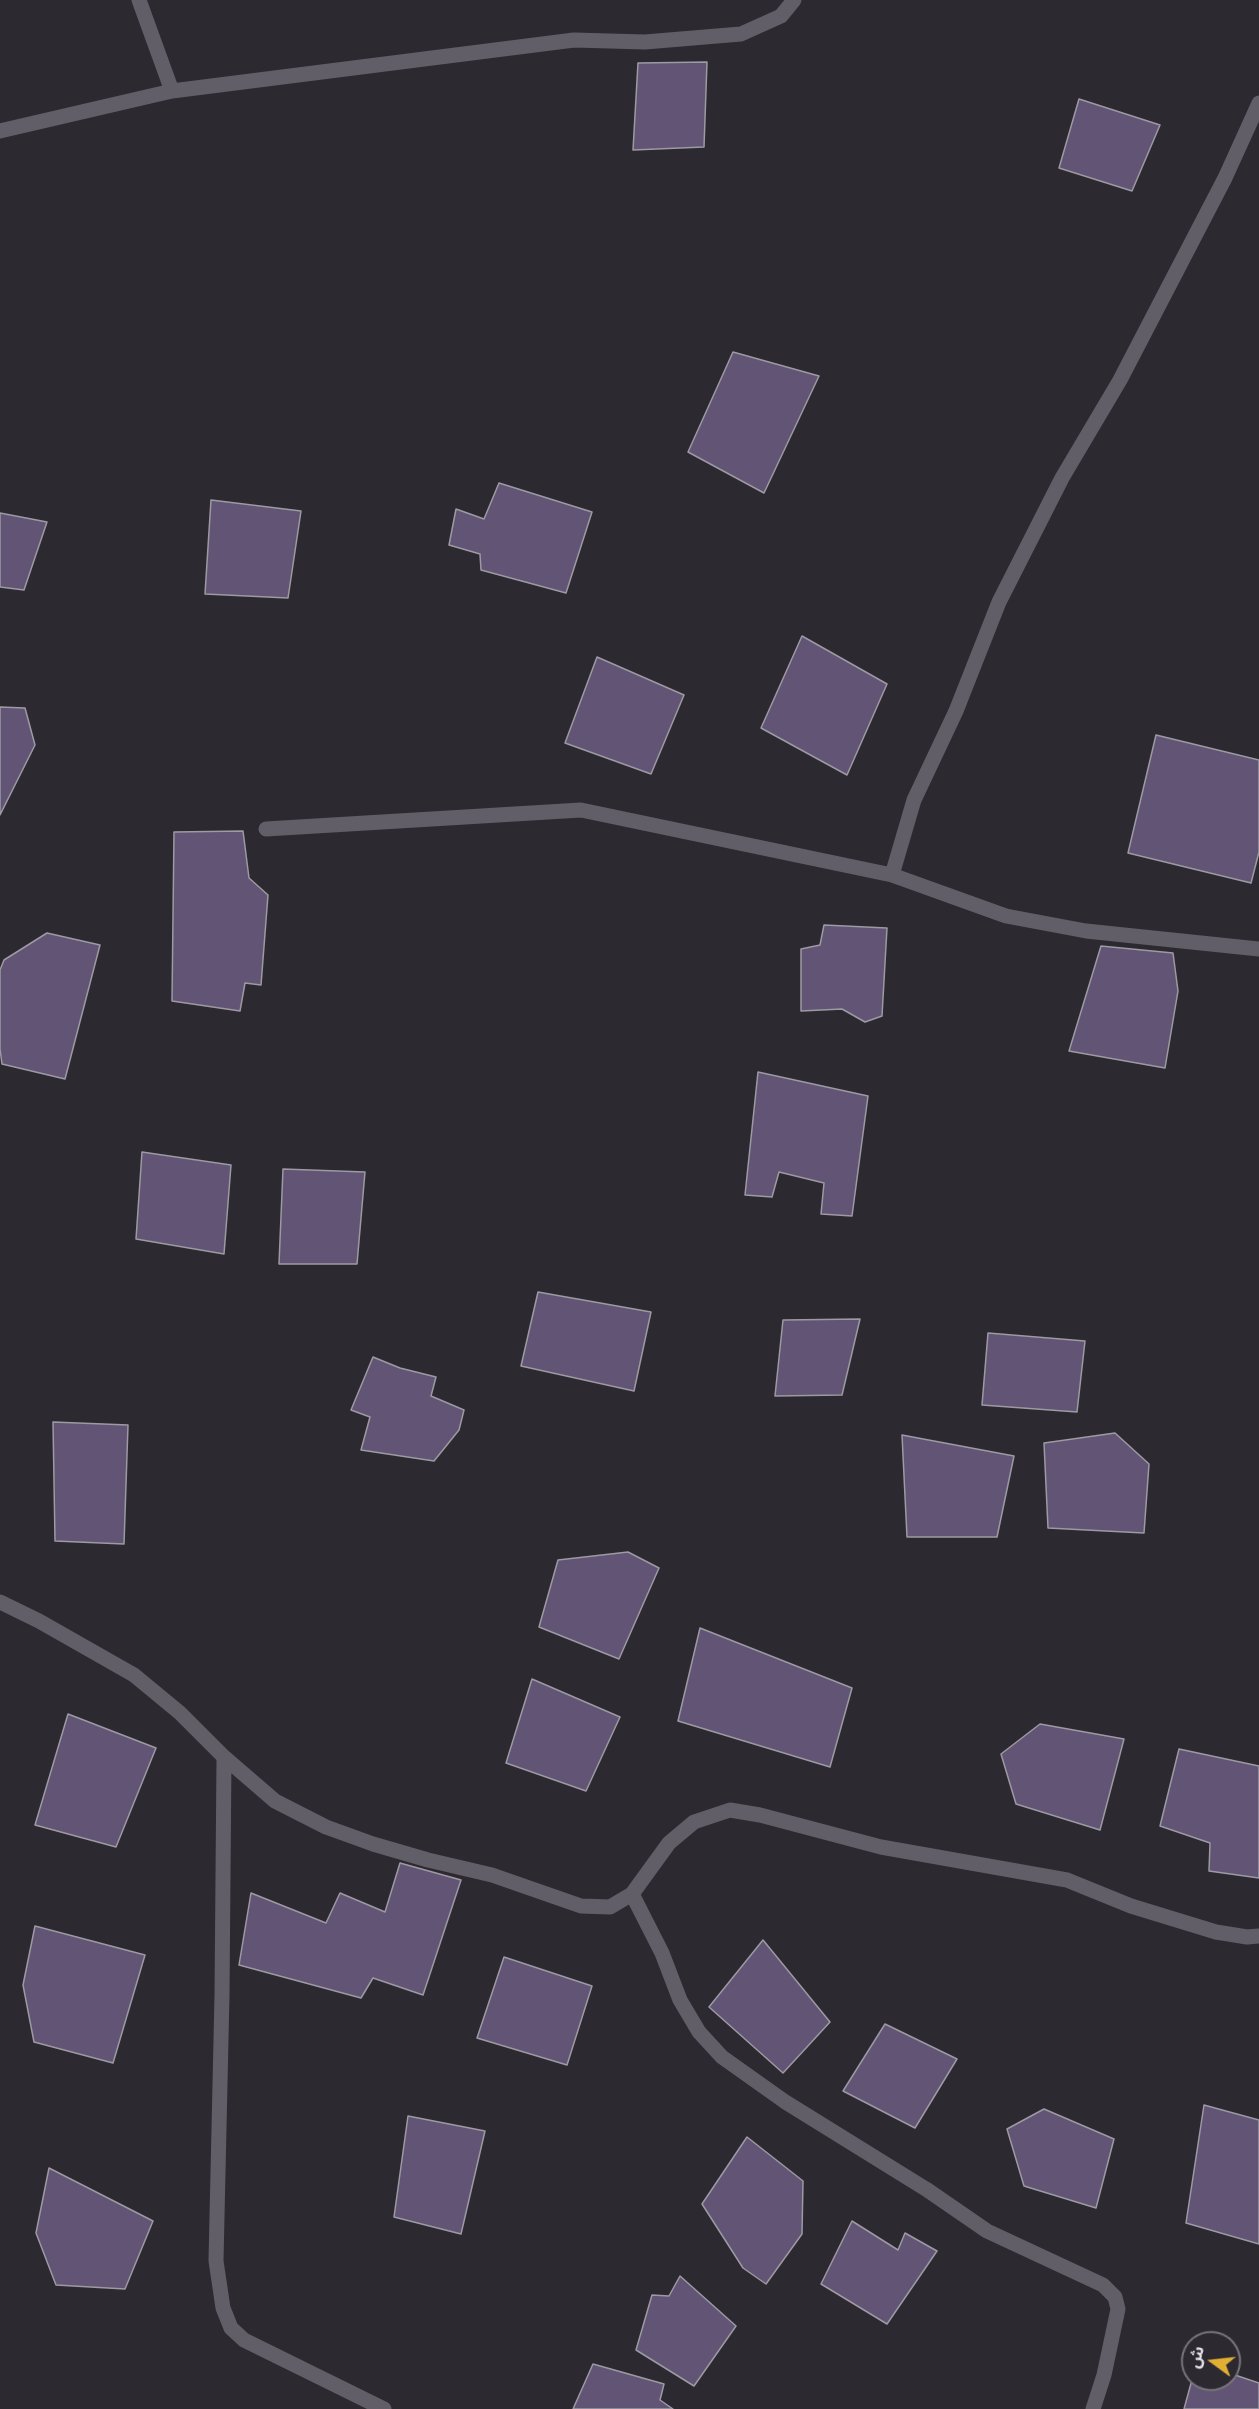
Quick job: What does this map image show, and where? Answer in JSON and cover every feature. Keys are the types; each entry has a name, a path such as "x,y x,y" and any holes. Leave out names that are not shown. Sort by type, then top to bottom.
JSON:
{"street":[{"path":"138,0 172,91"},
{"path":"0,131 172,91 574,40 645,42 741,34 781,16 794,0"},
{"path":"891,875 914,800 956,711 999,602 1062,478 1120,380 1225,178 1259,103"},
{"path":"266,829 581,810 891,875 1006,916 1086,931 1259,949"},
{"path":"0,1602 39,1621 134,1676 180,1713 224,1757 275,1801 326,1827 373,1844 492,1875 581,1906 610,1907 632,1894 669,1843 694,1822 730,1810 760,1815 880,1847 1067,1880 1131,1906 1216,1932 1247,1937 1259,1936"},
{"path":"224,1757 216,2261 223,2308 231,2328 244,2340 384,2409"},
{"path":"632,1894 662,1953 680,2000 699,2032 722,2057 784,2101 926,2189 987,2231 1103,2285 1115,2297 1118,2309 1116,2324 1094,2409"}],"building":[{"path":"707,62 704,147 633,150 638,63"},
{"path":"1079,99 1160,125 1132,191 1059,168"},
{"path":"733,352 819,376 764,493 688,452"},
{"path":"499,483 592,512 566,593 481,570 480,554 449,545 456,509 484,519"},
{"path":"211,500 301,511 288,598 205,594"},
{"path":"0,513 47,522 24,590 0,587"},
{"path":"802,636 887,684 847,775 761,728"},
{"path":"597,657 684,695 651,774 565,743"},
{"path":"0,707 25,708 35,745 0,815"},
{"path":"1156,735 1259,760 1259,852 1251,883 1128,853"},
{"path":"243,831 249,878 268,895 261,985 245,983 240,1011 172,1001 174,832"},
{"path":"824,925 887,928 882,1016 865,1022 842,1009 801,1011 801,949 820,945"},
{"path":"47,933 100,945 65,1079 2,1064 0,1049 0,970 4,960"},
{"path":"1101,946 1173,953 1178,991 1165,1068 1069,1051"},
{"path":"758,1072 868,1096 852,1216 821,1214 824,1183 779,1172 772,1197 745,1195"},
{"path":"142,1152 231,1165 224,1254 136,1239"},
{"path":"283,1169 365,1172 357,1264 279,1264"},
{"path":"538,1292 651,1312 634,1391 521,1366"},
{"path":"860,1319 842,1395 775,1396 783,1320"},
{"path":"988,1333 1085,1341 1077,1412 982,1405"},
{"path":"373,1357 400,1368 436,1377 431,1396 464,1410 459,1430 434,1461 361,1450 370,1417 351,1410"},
{"path":"53,1422 128,1425 124,1544 55,1541"},
{"path":"1115,1433 1149,1464 1144,1533 1048,1528 1044,1443"},
{"path":"902,1435 1014,1456 997,1537 907,1537"},
{"path":"628,1552 659,1568 619,1659 539,1627 558,1560"},
{"path":"700,1628 852,1688 830,1767 678,1721"},
{"path":"532,1679 620,1717 586,1791 506,1763"},
{"path":"68,1714 156,1748 116,1847 35,1825"},
{"path":"1040,1724 1124,1739 1100,1830 1016,1804 1001,1754"},
{"path":"1179,1749 1259,1766 1259,1878 1209,1871 1210,1843 1160,1826"},
{"path":"400,1863 461,1880 423,1995 373,1978 361,1998 239,1965 251,1893 326,1923 340,1893 385,1912"},
{"path":"35,1926 145,1955 113,2063 34,2042 23,1985"},
{"path":"763,1940 830,2022 783,2073 709,2007"},
{"path":"504,1957 592,1986 567,2065 477,2038"},
{"path":"885,2024 957,2059 915,2128 843,2091"},
{"path":"1204,2105 1259,2120 1259,2244 1186,2223"},
{"path":"1044,2109 1114,2139 1096,2208 1024,2186 1007,2129"},
{"path":"408,2116 485,2131 461,2234 394,2217"},
{"path":"747,2137 803,2181 802,2234 766,2284 743,2268 702,2204"},
{"path":"49,2168 153,2221 125,2289 56,2285 36,2233"},
{"path":"852,2221 898,2250 905,2233 937,2251 887,2324 821,2284"},
{"path":"680,2276 736,2326 694,2386 636,2350 652,2295 669,2296"},
{"path":"593,2364 664,2384 660,2400 673,2409 573,2409"},
{"path":"1241,2377 1259,2383 1259,2409 1184,2409 1189,2391 1241,2391"}]}
